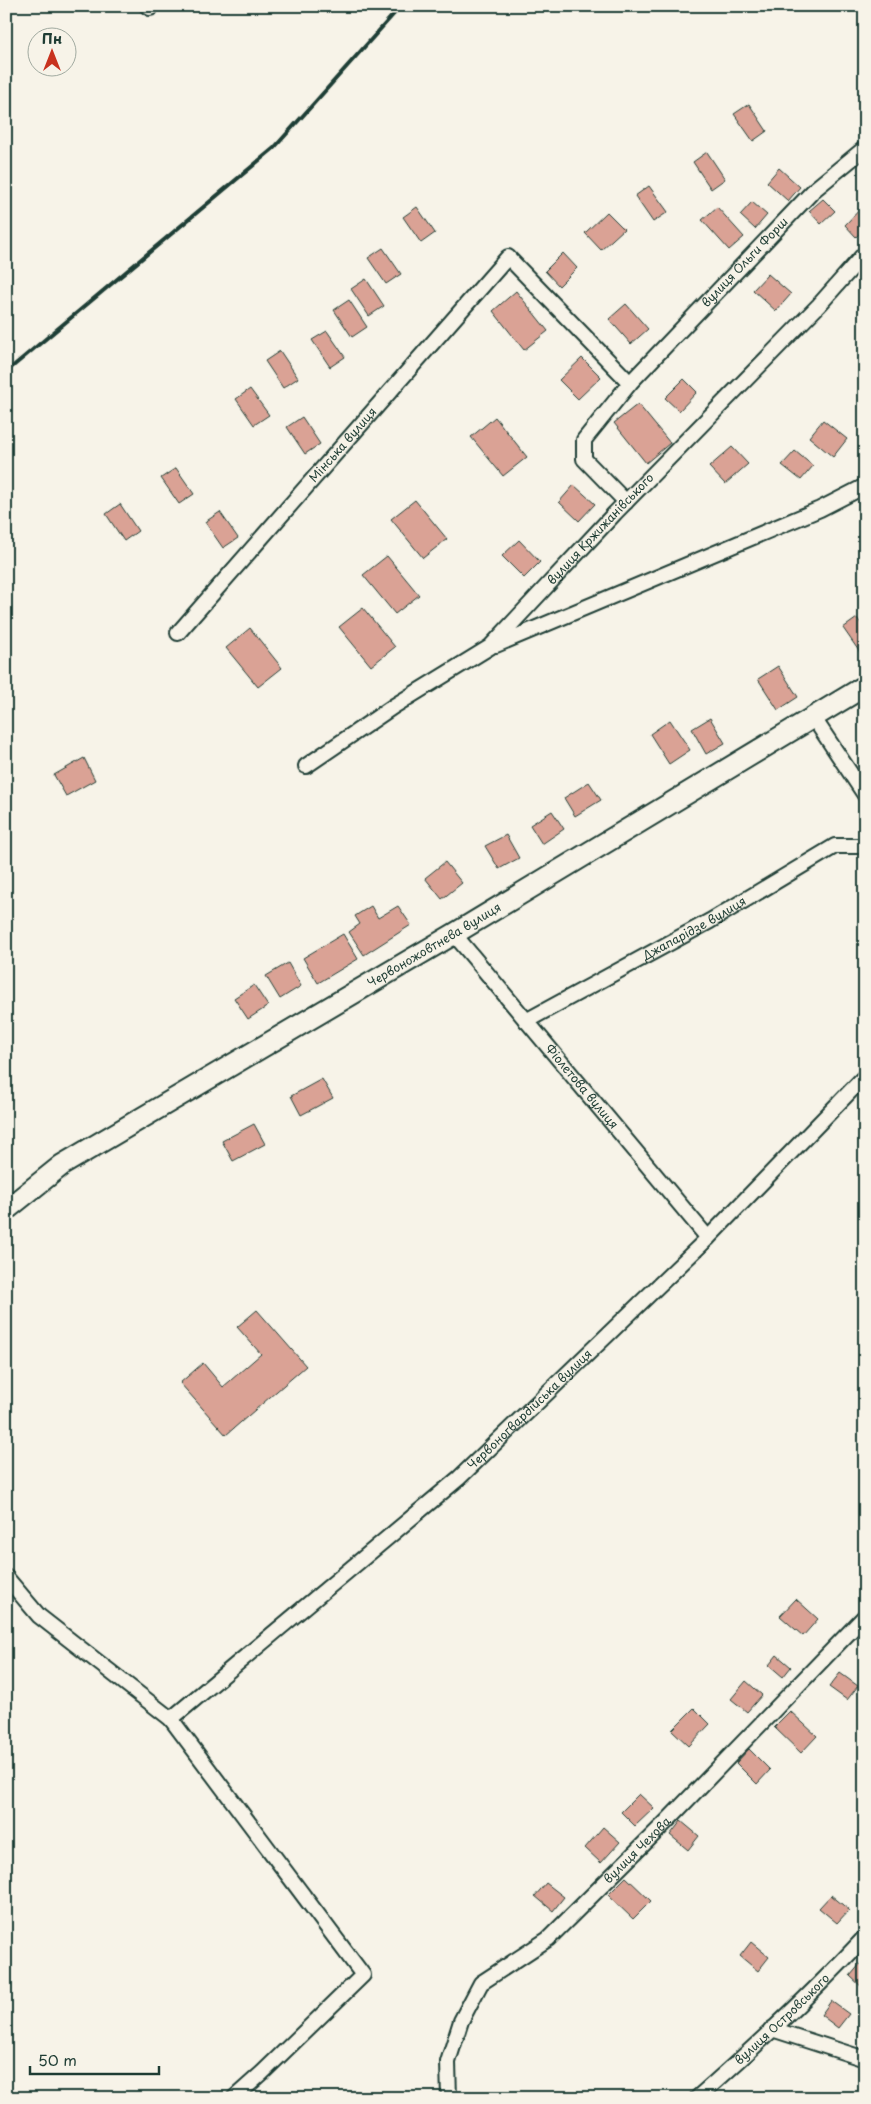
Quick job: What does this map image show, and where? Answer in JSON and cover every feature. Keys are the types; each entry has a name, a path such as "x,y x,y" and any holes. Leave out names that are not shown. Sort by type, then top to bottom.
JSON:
{"street":[{"name":"вулиця Ольги Форш","path":"626,502 584,459 584,440 630,383 815,190 865,148"},
{"name":"вулиця Кржижанівського","path":"306,766 394,706 490,647 626,502 819,305 865,253"},
{"name":"Мінська вулиця","path":"178,633 508,258 630,383"},
{"path":"490,647 820,509 865,486"},
{"name":"Червоножовтнева вулиця","path":"6,1210 62,1165 454,934 865,686"},
{"path":"813,717 865,795"},
{"name":"Джапарідзе вулиця","path":"526,1021 710,921 835,846 865,846"},
{"name":"Фіолетова вулиця","path":"454,934 708,1238"},
{"name":"Червоногвардійська вулиця","path":"171,1719 459,1478 708,1238 865,1076"},
{"path":"6,1577 39,1616 171,1719 363,1975 234,2098"},
{"name":"вулиця Чехова","path":"449,2098 448,2062 461,2021 481,1983 548,1938 667,1821 865,1616"},
{"name":"вулиця Островського","path":"698,2098 837,1967 865,1937"},
{"path":"772,2029 865,2059"}],"building":[{"path":"749,104 767,131 753,141 734,114"},
{"path":"707,152 725,179 711,189 693,162"},
{"path":"779,168 800,187 788,201 767,182"},
{"path":"649,186 668,212 653,222 635,196"},
{"path":"823,199 835,211 821,224 809,211"},
{"path":"752,202 767,215 755,229 740,215"},
{"path":"865,204 865,228 856,237 845,225"},
{"path":"417,207 435,233 421,243 403,217"},
{"path":"717,207 744,237 729,250 702,220"},
{"path":"607,212 624,229 601,250 585,233"},
{"path":"383,248 401,274 386,284 368,258"},
{"path":"563,253 577,268 559,286 545,271"},
{"path":"768,274 791,294 776,311 753,290"},
{"path":"366,279 384,306 369,316 351,289"},
{"path":"516,291 548,331 524,350 493,311"},
{"path":"349,300 367,327 352,337 334,310"},
{"path":"626,304 648,329 631,344 609,319"},
{"path":"327,331 345,357 330,367 312,340"},
{"path":"280,351 298,378 283,388 265,361"},
{"path":"582,358 601,377 578,399 559,380"},
{"path":"684,379 697,392 679,411 665,398"},
{"path":"250,389 269,415 254,425 236,399"},
{"path":"638,404 670,443 646,463 614,423"},
{"path":"302,417 320,444 305,454 287,427"},
{"path":"495,417 527,457 503,476 471,437"},
{"path":"823,420 847,439 833,457 809,437"},
{"path":"732,447 748,464 725,484 709,467"},
{"path":"795,451 813,466 801,480 782,465"},
{"path":"176,468 194,494 179,504 161,478"},
{"path":"574,485 595,504 579,521 559,502"},
{"path":"415,500 447,539 423,558 391,519"},
{"path":"120,504 138,531 124,541 106,514"},
{"path":"220,512 238,538 223,548 205,522"},
{"path":"519,540 540,562 524,578 502,556"},
{"path":"387,556 419,595 395,614 363,575"},
{"path":"363,608 395,647 371,666 339,627"},
{"path":"857,618 865,629 865,652 861,654 843,628"},
{"path":"250,628 282,668 258,687 226,648"},
{"path":"778,666 798,697 778,710 758,679"},
{"path":"710,718 725,743 706,754 692,729"},
{"path":"670,720 690,750 669,764 650,734"},
{"path":"84,758 95,780 66,796 54,775"},
{"path":"589,782 601,800 575,816 564,798"},
{"path":"552,811 564,829 542,844 530,825"},
{"path":"506,835 519,858 499,869 485,846"},
{"path":"445,862 462,883 442,899 425,878"},
{"path":"371,906 378,918 398,906 411,925 364,955 349,932 360,924 355,916"},
{"path":"343,934 358,959 318,983 303,958"},
{"path":"288,963 301,986 280,999 266,976"},
{"path":"254,985 268,1006 248,1019 234,998"},
{"path":"322,1079 333,1098 301,1115 291,1096"},
{"path":"254,1124 265,1144 233,1161 222,1141"},
{"path":"257,1310 306,1366 226,1435 180,1383 203,1363 223,1387 261,1354 237,1327"},
{"path":"796,1599 818,1619 803,1636 780,1616"},
{"path":"777,1655 791,1667 783,1677 769,1665"},
{"path":"840,1673 858,1686 847,1700 829,1687"},
{"path":"746,1681 762,1695 747,1712 731,1699"},
{"path":"694,1708 710,1724 689,1746 672,1730"},
{"path":"790,1711 817,1736 801,1753 774,1727"},
{"path":"749,1749 770,1770 757,1784 736,1763"},
{"path":"639,1794 654,1808 635,1826 621,1812"},
{"path":"681,1821 699,1836 688,1850 670,1835"},
{"path":"603,1827 620,1842 601,1863 585,1848"},
{"path":"626,1877 651,1901 633,1919 608,1895"},
{"path":"546,1883 564,1897 553,1911 535,1896"},
{"path":"831,1895 849,1910 837,1923 819,1908"},
{"path":"751,1942 769,1957 758,1971 740,1956"},
{"path":"861,1963 865,1966 865,1990 850,1976"},
{"path":"831,2001 849,2014 838,2028 821,2015"}],"railway":[{"path":"6,372 274,148 401,6"}]}
